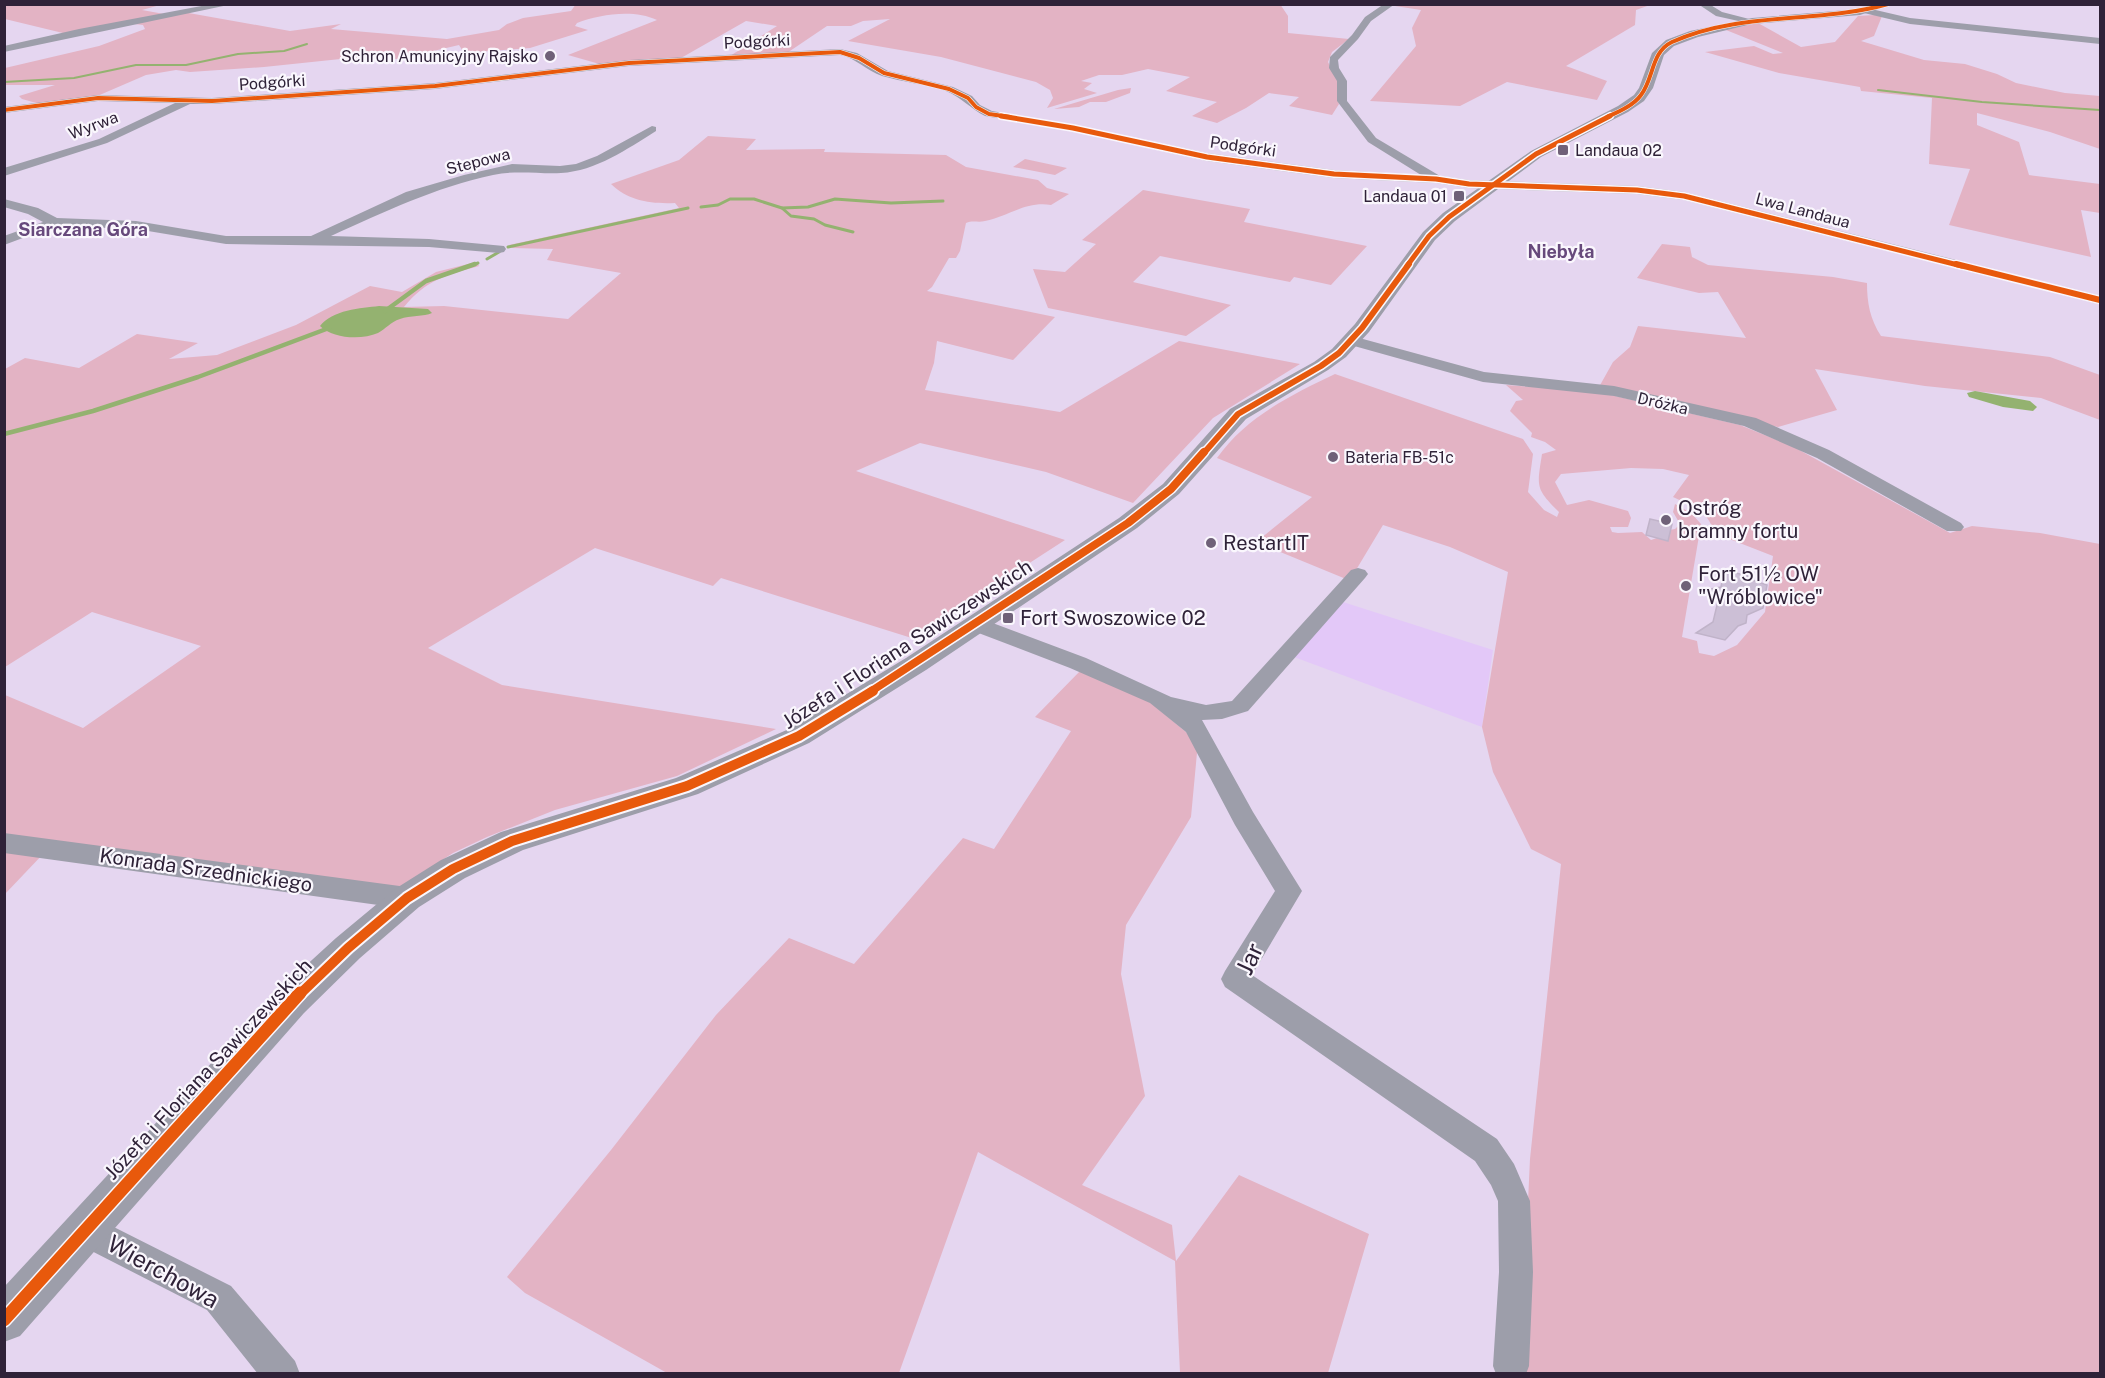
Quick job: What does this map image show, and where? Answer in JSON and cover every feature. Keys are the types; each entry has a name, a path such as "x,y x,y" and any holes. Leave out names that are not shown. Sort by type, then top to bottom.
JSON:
{"street":[{"path":"4,49 79,32 229,4"},
{"path":"1391,4 1368,19 1355,37 1333,59 1334,68 1342,81 1342,101 1372,140 1436,179"},
{"path":"1702,4 1719,14 1752,21"},
{"name":"Józefa i Floriana Sawiczewskich","path":"8,1312 86,1230 291,1002 348,948 407,898 453,869 512,841 687,786 767,752 844,710 1149,508 1186,473 1219,432 1238,414 1321,366 1352,341 1429,236 1449,217 1536,154 1633,104 1646,88 1659,53 1670,43 1694,34 1752,21 1867,11 1887,4"},
{"path":"1867,11 1910,21 2100,41"},
{"name":"Podgórki","path":"4,110 98,98 240,100 435,86 629,63 840,52 858,56 874,69 884,73 948,89 968,98 976,107 989,114 1073,128 1207,157 1334,174 1436,179 1492,185"},
{"name":"Wyrwa","path":"4,172 103,141 190,100"},
{"name":"Stepowa","path":"314,240 410,195 504,169 523,167 567,169 610,152 652,129"},
{"name":"Lwa Landaua","path":"1492,185 1615,189 1684,196 2100,300"},
{"name":"Stepowa","path":"4,203 33,211 54,222 136,225 226,240 429,243 499,249"},
{"path":"4,241 54,222"},
{"name":"Dróżka","path":"1352,341 1483,377 1522,383 1614,391 1750,422 1823,454 1954,527"},
{"path":"1158,698 1189,711 1221,714 1240,705 1358,574"},
{"name":"Jar","path":"975,624 1078,663 1158,698 1195,727 1244,818 1289,891 1235,979 1486,1150 1503,1175 1514,1201 1516,1272 1511,1366"},
{"name":"Konrada Srzednickiego","path":"4,843 407,898"},
{"name":"Wierchowa","path":"86,1230 219,1298 282,1374"}],"shaded area":[{"path":"576,4 1280,4 1288,16 1288,33 1349,39 1332,52 1328,62 1337,80 1339,104 1332,115 1289,106 1299,97 1269,93 1217,123 1192,116 1217,102 1166,91 1190,77 1148,69 1122,75 1099,75 1081,81 1092,83 1084,89 1097,93 1047,108 1053,98 1050,90 1036,82 941,57 848,41 890,19 863,21 851,26 827,26 787,53 730,56 777,26 746,21 681,58 603,65 568,55 657,20 638,15 617,14 577,23 575,26 588,30 530,48 464,53 459,45 399,59 350,58 264,67 190,72 176,70 146,75 95,97 40,104 19,96 55,85 5,85 5,68 99,46 145,29 143,25 125,23 183,12 290,31 341,24 331,29 447,39 499,30 523,18 571,11"},
{"path":"1399,4 1650,5 1636,10 1635,25 1566,66 1607,81 1597,100 1507,82 1460,106 1370,101 1416,46 1412,28 1421,10 1395,6"},
{"path":"4,5 160,5 142,10 164,14 67,34 5,19"},
{"path":"1858,16 1882,16 1874,36 1861,41 1924,60 1965,64 1997,74 2016,83 2065,93 2100,96 2100,149 2050,132 1977,113 1977,125 2019,142 2029,175 2100,184 2100,213 2081,210 2091,257 1949,225 1970,169 1929,164 1932,98 1861,91 1860,87 1779,73 1705,52 1754,46 1773,54 1783,53 1726,30 1758,23 1801,47 1835,42"},
{"path":"1131,88 1130,93 1106,102 1090,102 1079,107 1054,109 1118,90"},
{"path":"708,136 756,139 746,150 825,149 824,152 946,155 966,167 1038,180 1047,188 1069,194 1051,205 1034,205 994,219 966,223 960,251 956,258 949,258 932,287 927,291 1055,317 1013,360 937,341 934,363 925,390 1060,412 1179,341 1300,364 1213,418 1133,503 1046,472 920,443 856,471 1065,540 977,597 918,640 721,578 713,586 595,548 428,648 502,685 776,729 677,776 555,810 487,837 453,853 399,888 5,836 5,695 83,728 201,646 92,612 5,667 5,369 25,358 79,368 137,334 198,343 169,359 217,355 296,325 370,286 402,292 436,272 476,262 479,266 437,280 420,290 404,307 444,306 568,319 621,273 547,260 553,249 512,248 509,245 679,208 675,203 657,203 633,198 611,184 679,160"},
{"path":"1025,159 1067,168 1055,175 1013,167"},
{"path":"1143,190 1250,209 1244,222 1367,246 1331,285 1294,277 1290,282 1160,256 1133,282 1231,305 1186,336 1048,308 1033,269 1065,272 1096,244 1082,240"},
{"path":"1662,244 1690,247 1692,257 1708,265 1833,277 1867,283 1870,311 1881,336 2050,357 2100,375 2100,420 2041,398 1925,386 1815,369 1837,410 1778,427 1599,387 1613,362 1630,347 1638,326 1746,338 1718,292 1699,293 1637,278"},
{"path":"379,306 428,309 432,313 400,319 378,333 364,337 332,334 320,326 339,313"},
{"path":"1335,374 1523,439 1533,454 1528,492 1544,510 1557,517 1559,512 1542,492 1539,481 1542,454 1556,450 1545,442 1531,437 1532,433 1510,411 1516,401 1523,400 1506,385 1598,392 1740,425 1792,446 1950,533 1972,526 2040,533 2100,544 2100,1373 1520,1373 1530,1159 1561,864 1531,849 1493,772 1482,727 1508,572 1450,547 1383,525 1356,570 1346,579 1256,542 1312,497 1217,458 1241,431 1270,408","holes":["1631,468 1663,469 1689,475 1673,497 1704,514 1714,533 1773,556 1765,612 1737,645 1714,656 1699,653 1697,641 1682,637 1701,524 1691,513 1675,504 1673,512 1680,524 1675,529 1654,533 1657,538 1651,540 1642,532 1612,532 1610,527 1628,527 1631,518 1628,511 1589,500 1567,505 1555,482 1561,474"]},
{"path":"1975,391 2030,401 2037,407 2033,411 2003,407 1969,397 1967,393"},
{"path":"1343,602 1493,650 1482,727 1294,657"},
{"path":"1082,669 1139,693 1198,742 1191,817 1126,925 1121,974 1145,1096 1082,1185 1172,1225 1176,1261 1239,1175 1369,1234 1328,1373 1180,1373 1175,1261 978,1152 899,1373 667,1373 525,1293 507,1277 611,1150 716,1015 789,938 854,964 963,838 994,849 1071,731 1035,717"},
{"path":"5,849 44,853 5,894"}],"building":[{"path":"1650,519 1672,524 1668,541 1646,535"},
{"path":"1724,570 1752,577 1752,580 1767,585 1763,608 1747,615 1746,623 1738,626 1725,640 1696,633 1713,622 1718,601 1706,590 1721,587"}],"waterway":[{"path":"4,82 74,78 136,65 186,65 238,54 284,51 307,44"},
{"path":"1878,90 1982,102 2100,110"},
{"path":"701,207 718,205 730,199 754,199 782,208"},
{"path":"782,208 808,207 835,199 891,203 943,201"},
{"path":"508,247 688,208"},
{"path":"782,208 791,216 814,219 825,225 853,232"},
{"path":"487,259 499,252"},
{"path":"470,266 478,263"},
{"path":"385,311 426,281 475,264"},
{"path":"4,434 93,411 198,377 329,328"}],"cycle path":[{"path":"4,1320 291,1002 348,948 407,898 453,869 512,841 687,786 799,736 916,664 1128,523 1171,489 1238,414 1321,366 1339,353 1362,328 1429,236 1449,217 1536,154 1623,109 1639,98 1646,88 1658,53 1670,43 1694,34 1752,21 1860,12 1888,4"},
{"path":"4,110 98,98 212,101 435,86 629,63 840,52 859,58 884,73 949,89 968,98 976,107 989,114 1073,128 1207,157 1334,174 1436,179 1469,184 1637,190 1684,196 2100,300"}],"place":[{"name":"Schron Amunicyjny Rajsko","path":"550,56"},
{"name":"Landaua 02","path":"1563,150"},
{"name":"Landaua 01","path":"1459,196"},
{"name":"Bateria FB-51c","path":"1333,457"},
{"name":"Ostróg bramny fortu","path":"1666,520"},
{"name":"RestartIT","path":"1211,543"},
{"name":"Fort 51½ OW \"Wróblowice\"","path":"1686,586"},
{"name":"Fort Swoszowice 02","path":"1008,618"}],"district":[{"name":"Siarczana Góra","path":"83,230"},
{"name":"Niebyła","path":"1561,252"}]}
